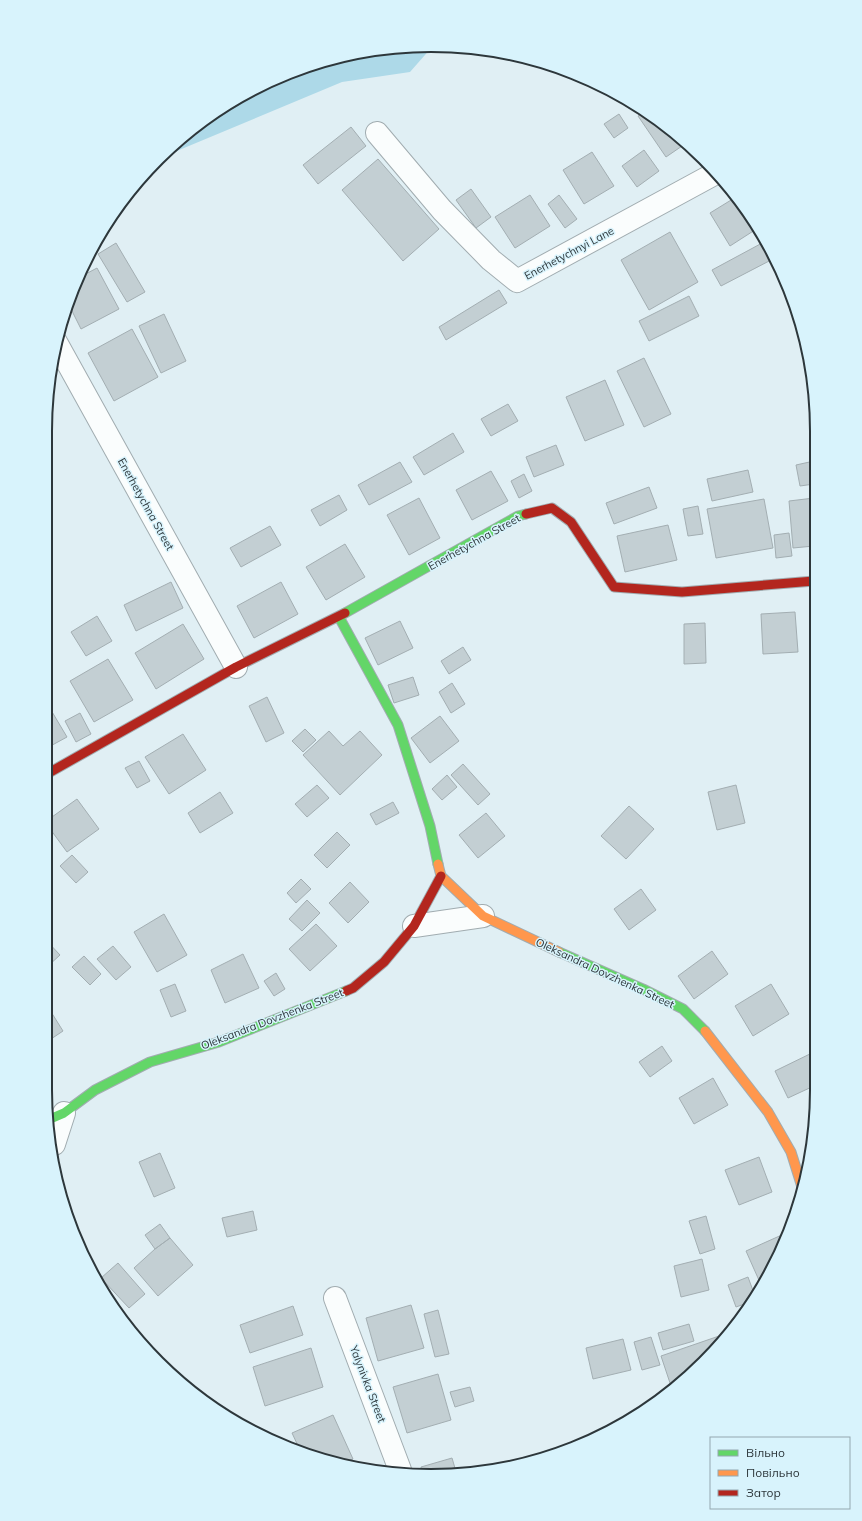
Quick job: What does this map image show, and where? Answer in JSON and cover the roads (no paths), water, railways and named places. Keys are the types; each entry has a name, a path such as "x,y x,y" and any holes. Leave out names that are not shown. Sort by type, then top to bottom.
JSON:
{"street":[{"name":"Enerhetychnyi Lane","path":"377,133 442,210 490,260 517,281 711,176"},
{"name":"Enerhetychna Street","path":"61,350 236,666"},
{"name":"Enerhetychna Street","path":"52,771 236,666 339,618 518,516 552,508 571,522 614,587 682,592 810,581"},
{"path":"339,618 398,725 430,826 441,876"},
{"name":"Oleksandra Dovzhenka Street","path":"57,1116 95,1090 150,1062 219,1042 353,988 384,962 414,926 441,876 484,916 683,1009 705,1031 768,1112 791,1152 799,1179"},
{"path":"414,926 484,916"},
{"path":"55,1137 57,1116"},
{"name":"Yalynivka Street","path":"335,1298 399,1467"}]}
